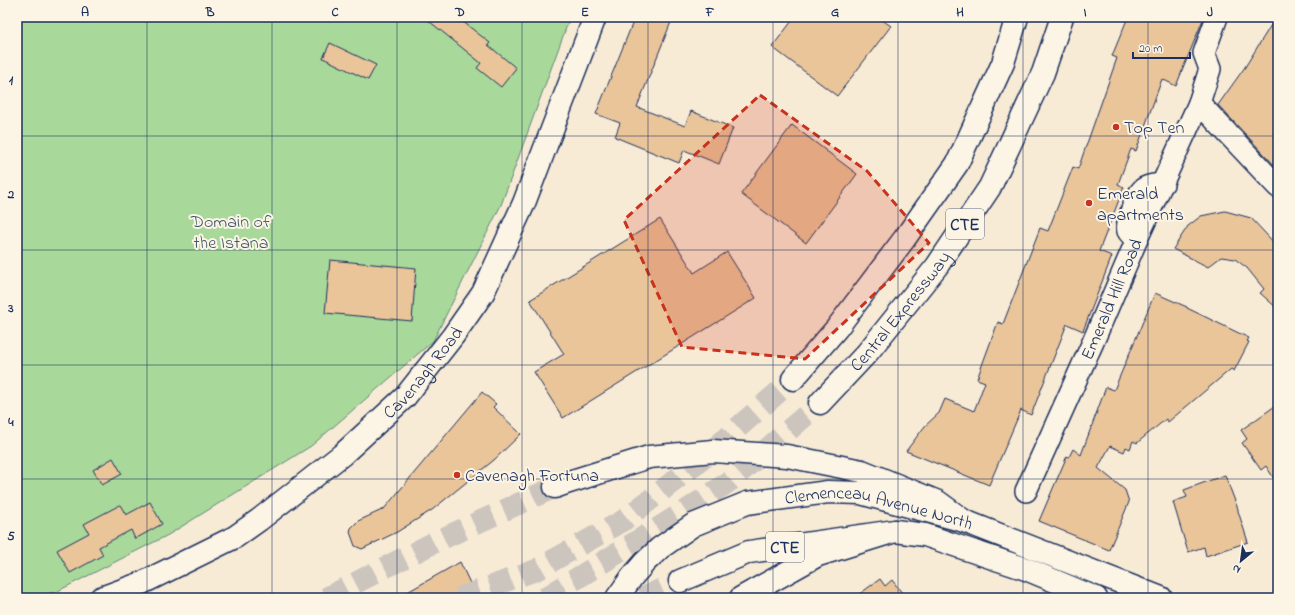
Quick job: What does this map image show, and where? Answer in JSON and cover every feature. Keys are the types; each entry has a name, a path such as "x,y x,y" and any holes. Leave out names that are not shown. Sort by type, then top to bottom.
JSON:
{"main road":[{"name":"Cavenagh Road","path":"101,598 142,583 235,537 344,454 405,398 454,336 483,293 503,252 524,203 595,17"},
{"name":"Central Expressway","path":"794,379 837,328 905,238 957,164 1003,63 1017,17"},
{"name":"Central Expressway","path":"820,403 867,353 937,266 990,187 1043,73 1062,17"},
{"path":"555,487 649,457 712,451 787,456 862,471 938,502 964,521"},
{"name":"Clemenceau Avenue North","path":"618,598 632,576 645,562 670,541 693,525 747,503 828,492 860,493 964,521 1161,598"},
{"name":"Clemenceau Avenue North","path":"741,598 818,555 895,530 924,535 1026,569 1096,598"},
{"name":"CTE","path":"680,581 749,552 895,530"}],"street":[{"name":"Emerald Hill Road","path":"1026,490 1199,103 1210,68 1204,53 1217,17"},
{"path":"1199,103 1278,187"}],"highlighted area":[{"path":"760,95 867,171 929,243 805,359 682,347 624,220"}],"green space":[{"name":"Domain of the Istana","path":"17,17 570,17 501,205 433,341 311,446 168,535 56,592 20,598 17,598"}],"building":[{"path":"424,17 457,17 490,43 488,45 516,68 501,87 477,68 481,63"},
{"path":"635,17 673,17 637,107 685,126 691,111 733,128 719,164 684,150 679,163 615,137 620,123 596,114"},
{"path":"795,17 878,17 891,26 837,96 772,47"},
{"path":"1128,17 1204,17 1176,86 1162,79 1136,151 1131,149 1118,184 1124,187 1099,251 1112,256 1083,331 1067,324 1031,415 1021,410 989,485 906,451 925,426 939,413 945,399 974,411 985,382 977,379 998,322 1003,324 1040,228 1048,231 1073,167 1078,169 1117,58 1112,56"},
{"path":"1276,17 1278,17 1278,169 1218,105 1245,67"},
{"path":"330,43 376,65 368,80 323,58"},
{"path":"792,125 857,174 806,243 741,194"},
{"path":"1225,211 1251,218 1278,247 1278,309 1260,293 1264,289 1247,268 1235,259 1221,257 1208,267 1173,249 1188,226 1201,216"},
{"path":"660,219 694,273 727,252 756,298 563,418 534,372 564,354 530,300"},
{"path":"330,260 416,268 412,321 325,313"},
{"path":"1155,293 1249,338 1247,341 1249,342 1234,371 1231,369 1168,422 1166,419 1137,443 1133,441 1130,449 1126,447 1124,452 1110,446 1098,468 1125,490 1129,502 1109,550 1039,521 1067,456 1069,457 1073,449 1081,455 1106,387 1114,390"},
{"name":"Cavenagh Fortuna","path":"482,392 496,404 493,407 521,434 494,460 432,510 397,532 362,549 355,546 350,532 351,528 358,521 384,509"},
{"path":"1278,404 1278,485 1266,466 1261,470 1242,443 1247,439 1241,430"},
{"path":"113,458 122,474 102,485 93,470"},
{"path":"1225,475 1238,509 1248,542 1206,556 1204,547 1188,552 1173,502 1187,497 1184,490"},
{"path":"150,502 162,524 135,539 131,530 99,547 103,555 70,573 57,550 89,533 84,524 120,505 126,515"},
{"path":"460,562 477,598 397,598"},
{"path":"880,579 885,586 892,580 906,598 854,598"}],"tunnel":[{"path":"459,598 536,570 624,520 706,456 793,379"},
{"path":"545,598 684,512 730,481 820,403"},
{"path":"326,598 435,542 555,487"},
{"path":"642,598 680,581"}],"place":[{"name":"Top Ten","path":"1116,127"},
{"name":"Emerald apartments","path":"1089,203"},
{"name":"Cavenagh Fortuna","path":"457,475"}]}
